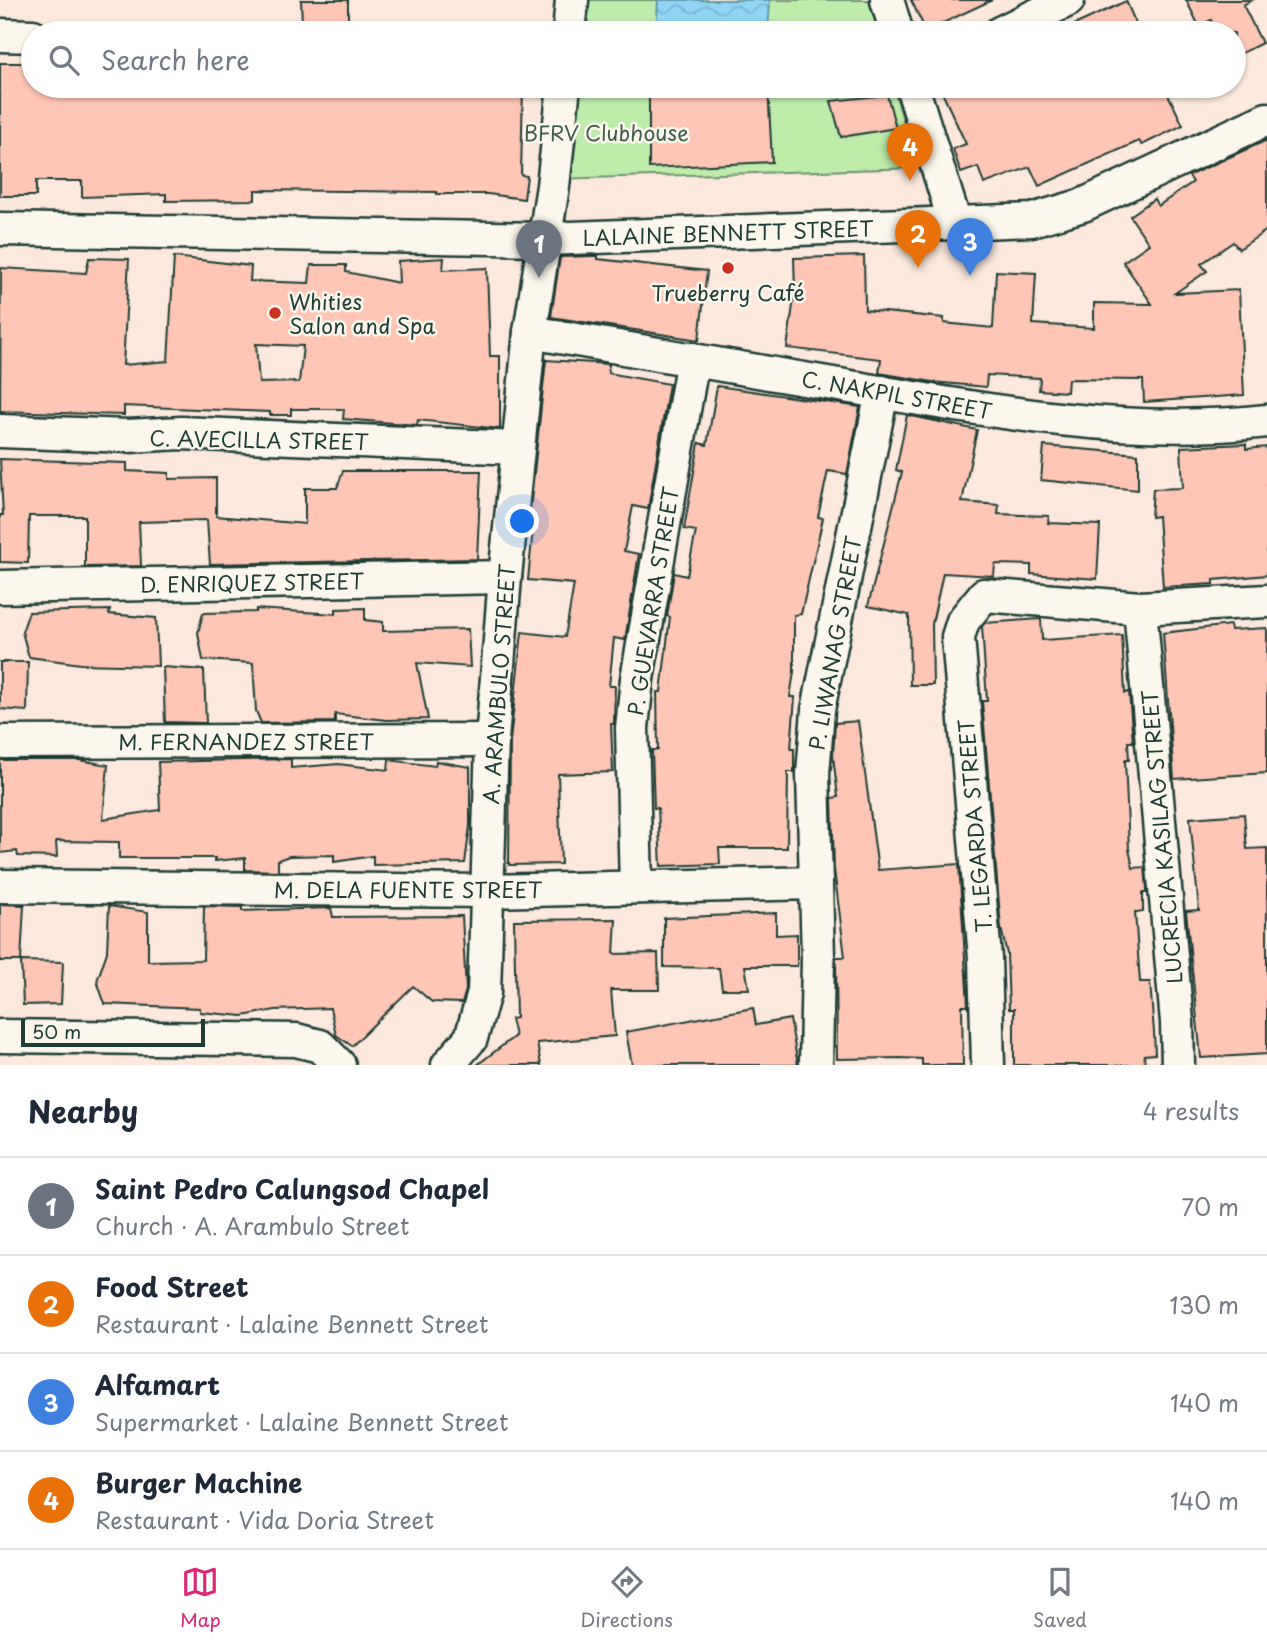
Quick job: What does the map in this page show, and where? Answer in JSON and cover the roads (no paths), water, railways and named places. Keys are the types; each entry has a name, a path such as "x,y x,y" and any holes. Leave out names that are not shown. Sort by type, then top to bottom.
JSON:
{"street":[{"path":"570,21 572,0"},
{"path":"887,0 893,21"},
{"path":"1025,21 1068,0"},
{"path":"0,35 21,36"},
{"name":"A. ARAMBULO STREET","path":"448,1065 471,1038 484,993 485,891 492,740 505,577 530,332 563,98"},
{"path":"916,98 955,223"},
{"name":"LALAINE BENNETT STREET","path":"0,229 545,239 1032,220 1083,205 1267,119"},
{"name":"C. NAKPIL STREET","path":"530,332 989,411 1129,425 1230,426 1267,422"},
{"name":"P. GUEVARRA STREET","path":"636,887 632,729 637,679 693,359"},
{"name":"P. LIWANAG STREET","path":"816,1065 813,774 818,710 882,392"},
{"name":"C. AVECILLA STREET","path":"0,432 128,436 181,433 517,448"},
{"name":"D. ENRIQUEZ STREET","path":"0,587 505,577"},
{"name":"T. LEGARDA STREET","path":"988,1065 985,958 958,637 963,621 984,595 1140,608"},
{"path":"1140,608 1267,601"},
{"name":"LUCRECIA KASILAG STREET","path":"1140,608 1177,1022 1178,1065"},
{"name":"M. FERNANDEZ STREET","path":"0,743 492,740"},
{"name":"M. DELA FUENTE STREET","path":"0,886 485,891 816,883"},
{"path":"0,1036 296,1040 320,1046 339,1065"}],"water":[{"path":"658,0 770,0 769,21 657,21"}],"place":[{"name":"Burger Machine","path":"910,181"},
{"name":"Trueberry Café","path":"728,268"},
{"name":"Food Street","path":"918,268"},
{"name":"Alfamart","path":"970,276"},
{"name":"Saint Pedro Calungsod Chapel","path":"539,278"},
{"name":"Whities Salon and Spa","path":"275,313"}],"park label":[{"name":"BFRV Clubhouse","path":"606,132"}]}
